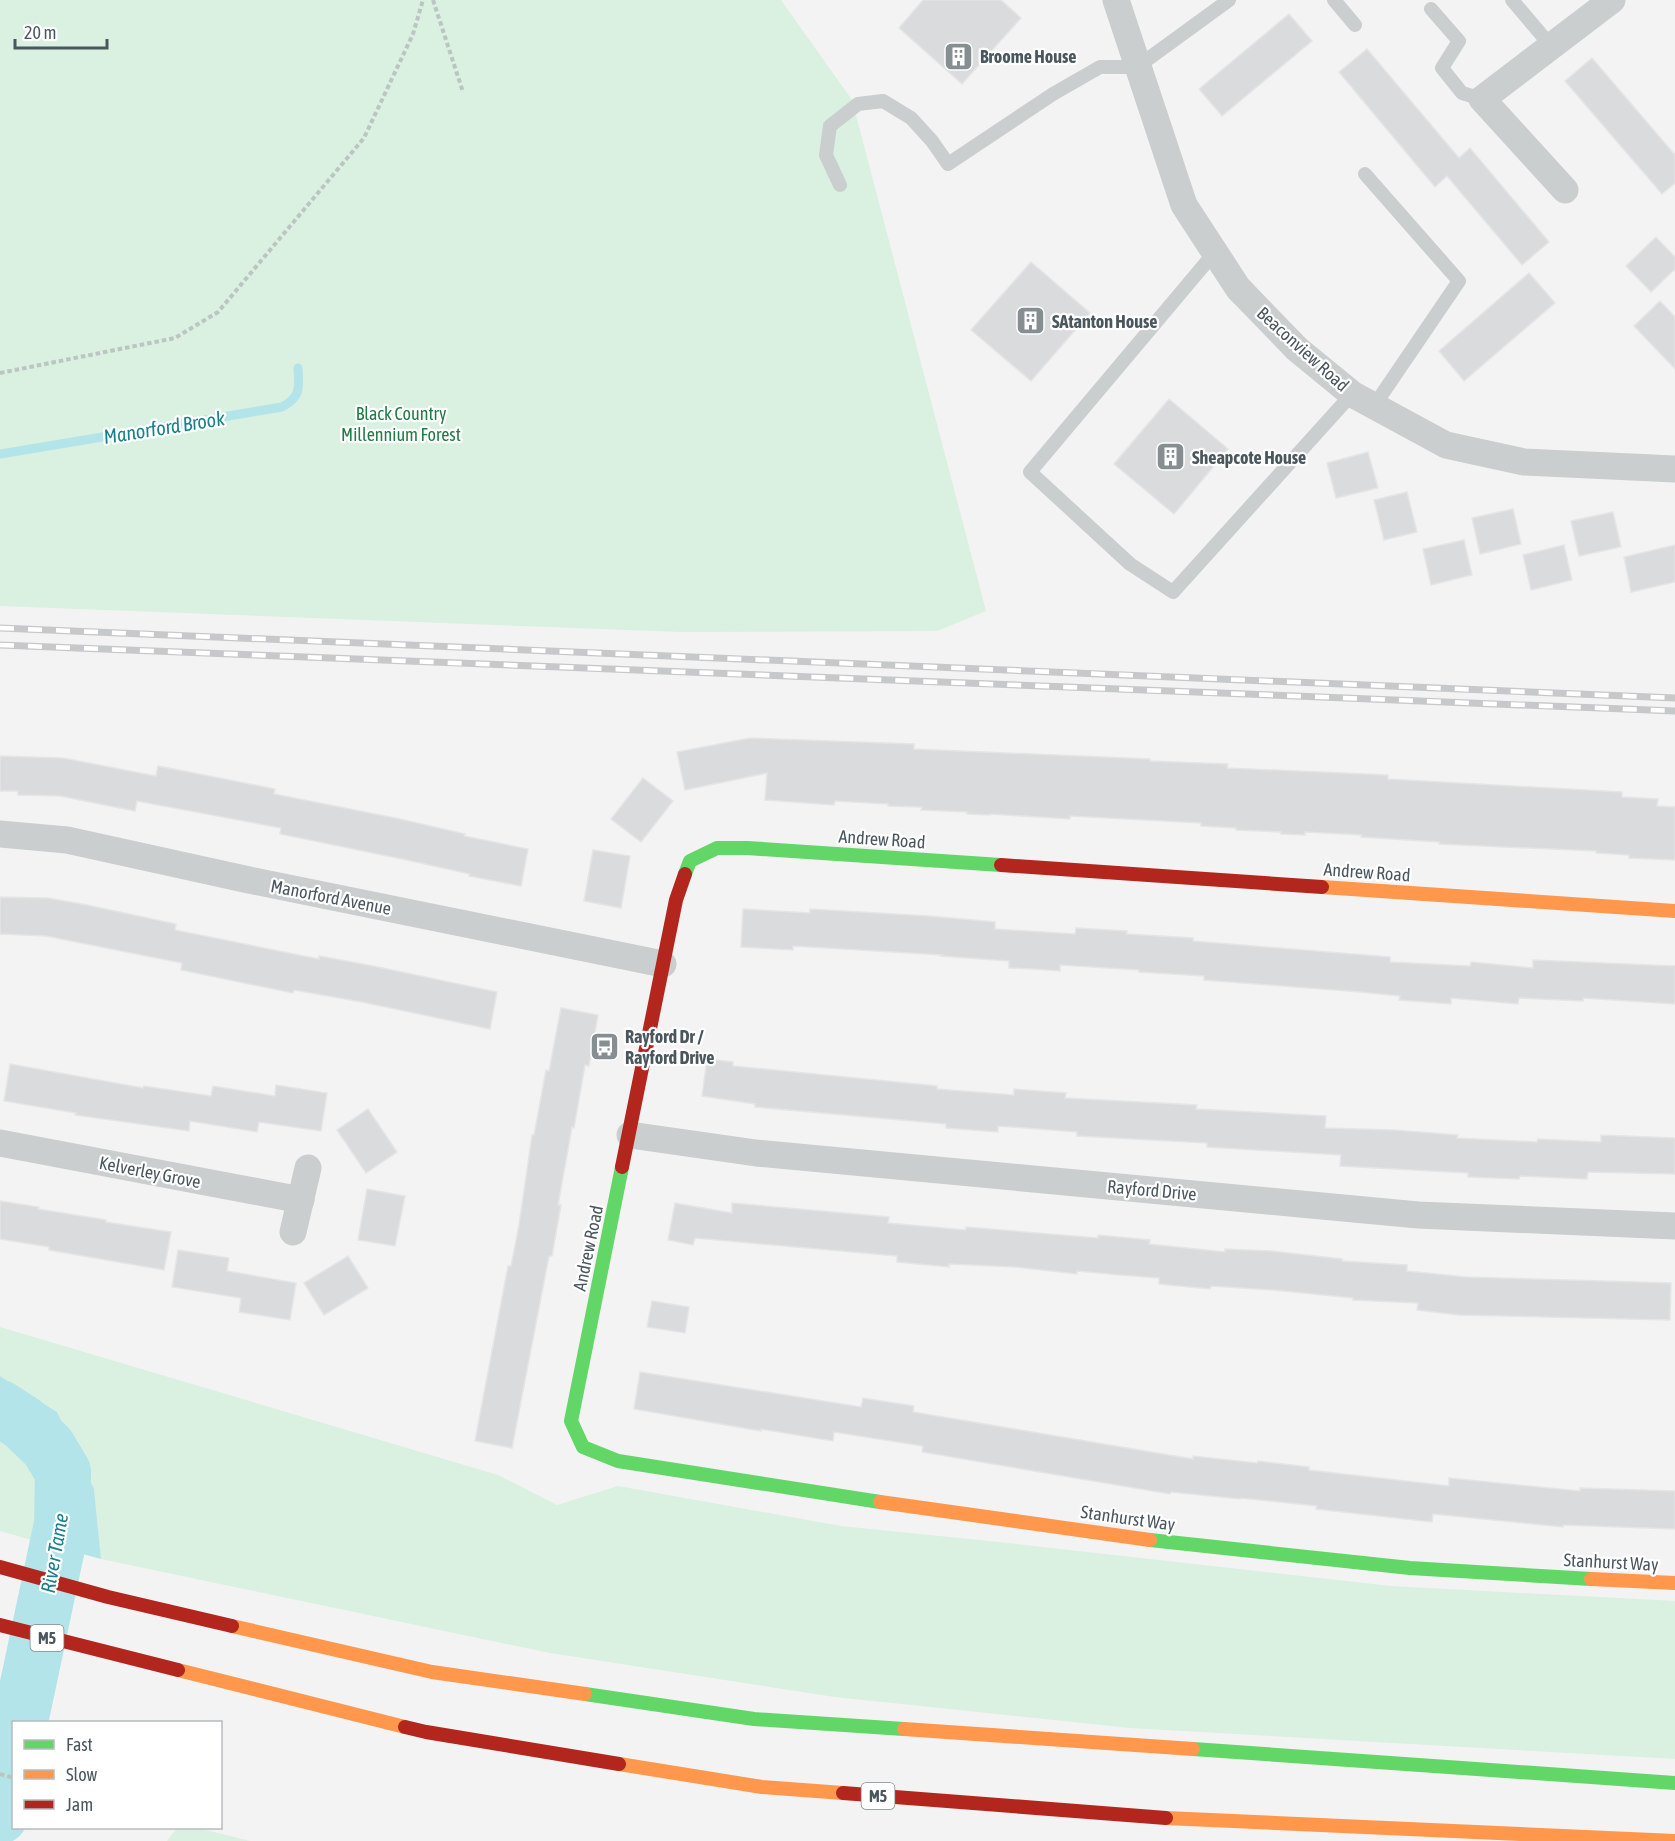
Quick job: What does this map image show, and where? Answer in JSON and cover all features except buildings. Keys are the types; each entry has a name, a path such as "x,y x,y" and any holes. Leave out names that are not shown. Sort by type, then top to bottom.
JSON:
{"main road":[{"name":"Andrew Road","path":"583,1447 571,1421 676,900 690,861 717,848 747,848 1675,911"},
{"name":"Stanhurst Way","path":"583,1447 618,1461 686,1472 880,1503 1201,1546 1454,1572 1675,1583"},
{"path":"0,1567 108,1597 432,1672 754,1719 1675,1783"},
{"name":"M5","path":"0,1625 426,1732 762,1786 1162,1818 1675,1841"}],"street":[{"name":"Beaconview Road","path":"1116,0 1184,205 1238,288 1297,349 1363,400 1446,445 1524,462 1675,469"},
{"path":"1565,189 1482,99 1612,0"},
{"name":"Manorford Avenue","path":"0,834 67,840 249,880 663,964"},
{"name":"Rayford Drive","path":"630,1135 768,1154 1418,1215 1675,1226"},
{"name":"Kelverley Grove","path":"0,1143 300,1200"},
{"path":"293,1232 308,1168"}],"lane":[{"path":"840,184 826,155 830,126 858,104 883,101 911,118 932,141 948,164 1053,94 1100,67 1137,67 1229,0"},
{"path":"1334,0 1355,26"},
{"path":"1512,0 1551,46"},
{"path":"1431,9 1459,41 1442,68 1462,93 1482,99"},
{"path":"1215,252 1030,472 1130,564 1173,592 1363,400 1459,281 1365,174"}],"path":[{"path":"0,374 175,338 218,312 364,138 412,34 423,0"},
{"path":"433,0 462,92"}],"green space":[{"name":"Black Country Millennium Forest","path":"0,0 781,0 852,100 986,611 937,631 681,632 0,606"},
{"path":"0,1327 498,1475 557,1505 618,1486 841,1526 1391,1586 1675,1601 1675,1759 1130,1728 835,1697 550,1653 101,1559 94,1489 57,1412 0,1376"},
{"path":"0,1428 15,1437 41,1480 39,1542 0,1531"},
{"path":"176,1829 202,1829 250,1841 167,1841"}],"water":[{"path":"0,1376 57,1412 94,1489 101,1559 39,1542 41,1480 15,1437 0,1428"}],"waterway":[{"name":"Manorford Brook","path":"0,454 282,407 296,396 299,381 298,368"},
{"name":"River Tame","path":"0,1408 23,1423 48,1447 63,1472 62,1524 20,1721"},
{"name":"River Tame","path":"0,1816 12,1761"}],"railway":[{"path":"0,628 1675,698"},
{"path":"0,645 1675,711"}],"traffic: fast":[{"path":"685,874 690,861 717,848 1001,865"},
{"path":"622,1167 571,1421 583,1447 618,1461 880,1502"},
{"path":"1150,1540 1410,1568 1591,1579"},
{"path":"585,1694 754,1719 904,1729"},
{"path":"1193,1749 1675,1783"}],"traffic: slow":[{"path":"1322,887 1675,911"},
{"path":"880,1502 1150,1540"},
{"path":"1591,1579 1675,1583"},
{"path":"232,1626 432,1672 585,1694"},
{"path":"178,1670 405,1727"},
{"path":"904,1729 1193,1749"},
{"path":"619,1764 762,1787 843,1793"},
{"path":"1166,1818 1675,1841"}],"traffic: jam":[{"path":"1001,865 1322,887"},
{"path":"622,1167 676,900 685,874"},
{"path":"0,1567 108,1597 232,1626"},
{"path":"0,1625 178,1670"},
{"path":"405,1727 619,1764"},
{"path":"843,1793 1166,1818"}],"place":[{"name":"Broome House","path":"959,56"},
{"name":"SAtanton House","path":"1031,321"},
{"name":"Sheapcote House","path":"1171,457"},
{"name":"Rayford Dr / Rayford Drive","path":"604,1046"}]}
